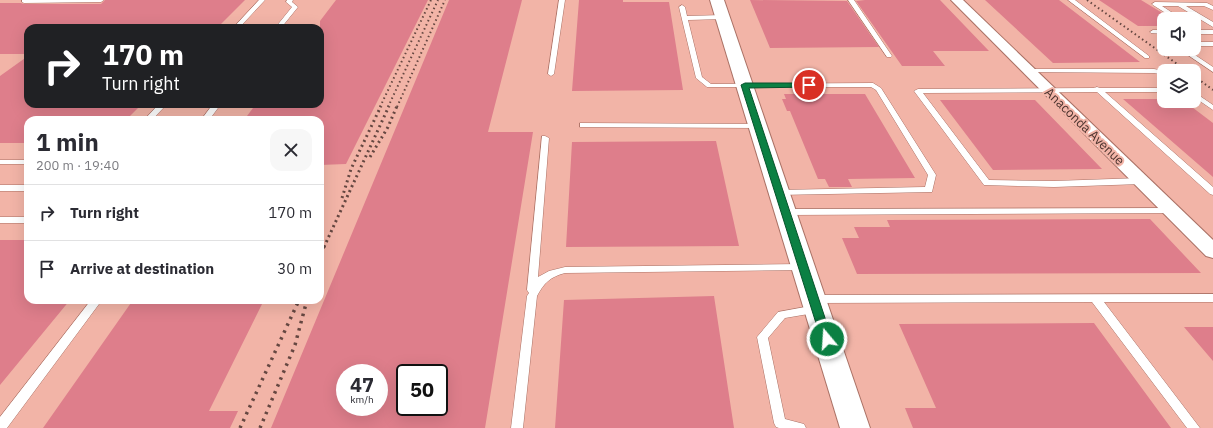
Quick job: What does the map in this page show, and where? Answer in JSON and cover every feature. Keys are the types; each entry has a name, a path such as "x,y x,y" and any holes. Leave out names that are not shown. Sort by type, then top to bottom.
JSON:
{"main road":[{"path":"720,8 855,428"}],"street":[{"name":"Anaconda Avenue","path":"957,0 1213,251"}],"lane":[{"path":"24,1 100,0"},
{"path":"240,24 262,0"},
{"path":"281,24 295,7 289,2 290,0"},
{"path":"551,74 562,0"},
{"path":"851,0 889,56"},
{"path":"1071,0 1147,57"},
{"path":"1172,0 1212,24"},
{"path":"1168,12 1155,4 1205,4 1213,8"},
{"path":"682,7 699,78 709,86 873,85 879,89 932,175 929,190 783,203"},
{"path":"685,18 720,8"},
{"path":"1201,23 1212,24"},
{"path":"1201,31 1213,32"},
{"path":"1201,44 1213,44"},
{"path":"1192,56 1213,70"},
{"path":"1029,71 1157,71"},
{"path":"1141,181 1054,184 987,183 918,91 1048,89 1157,90"},
{"path":"1097,89 1213,192"},
{"path":"1201,99 1213,108"},
{"path":"152,116 159,108"},
{"path":"583,125 758,126"},
{"path":"517,428 532,296 546,138"},
{"path":"0,162 24,162"},
{"path":"0,188 24,188"},
{"path":"783,203 1172,211"},
{"path":"0,220 24,220"},
{"path":"532,296 538,282 549,274 565,270 804,267"},
{"path":"1095,298 1194,428"},
{"path":"795,427 780,423 762,337 782,315 815,304 1095,298 1213,298"},
{"path":"0,427 94,304"}],"building":[{"path":"105,0 245,0 221,24 24,24 24,54 0,54 0,3 101,4"},
{"path":"336,0 428,0 346,164 324,165 324,116 247,116 253,108 324,108 324,24 320,24 320,21"},
{"path":"449,0 522,0 488,132 533,132 485,428 271,428 323,304 324,304 324,301"},
{"path":"579,0 669,2 683,90 572,91"},
{"path":"750,0 847,1 879,47 770,48"},
{"path":"940,0 989,51 933,51 945,66 902,66 856,1"},
{"path":"985,0 1059,0 1140,62 1053,63"},
{"path":"1099,0 1141,0 1161,12 1157,12 1157,26 1138,26"},
{"path":"24,59 24,108 138,108 130,116 24,116 24,143 0,143 0,76"},
{"path":"784,94 865,94 915,178 848,179 852,187 829,187 825,179 818,179 790,111 787,111 782,99 786,99"},
{"path":"1123,99 1157,99 1157,108 1193,108 1213,123 1213,177"},
{"path":"940,100 1035,100 1102,169 993,170"},
{"path":"716,141 739,246 566,247 572,142"},
{"path":"1150,219 1201,273 857,274 842,238 859,238 854,227 890,227 887,220"},
{"path":"0,240 24,240 24,304 67,304 0,385"},
{"path":"714,296 734,428 555,428 564,300"},
{"path":"130,304 262,304 209,411 238,411 230,428 43,428"},
{"path":"1094,323 1171,428 913,428 905,408 936,408 899,324"},
{"path":"1184,327 1213,327 1213,361"}],"railway":[{"path":"380,107 431,0"},
{"path":"388,107 438,0"},
{"path":"397,107 445,0"},
{"path":"1087,0 1177,64"},
{"path":"1201,81 1213,90"},
{"path":"342,198 351,169 381,106"},
{"path":"324,247 389,106"},
{"path":"370,157 388,127 397,106"},
{"path":"240,428 297,304"},
{"path":"260,428 295,345 306,304"}],"route":[{"path":"809,85 745,85 827,339"}]}
